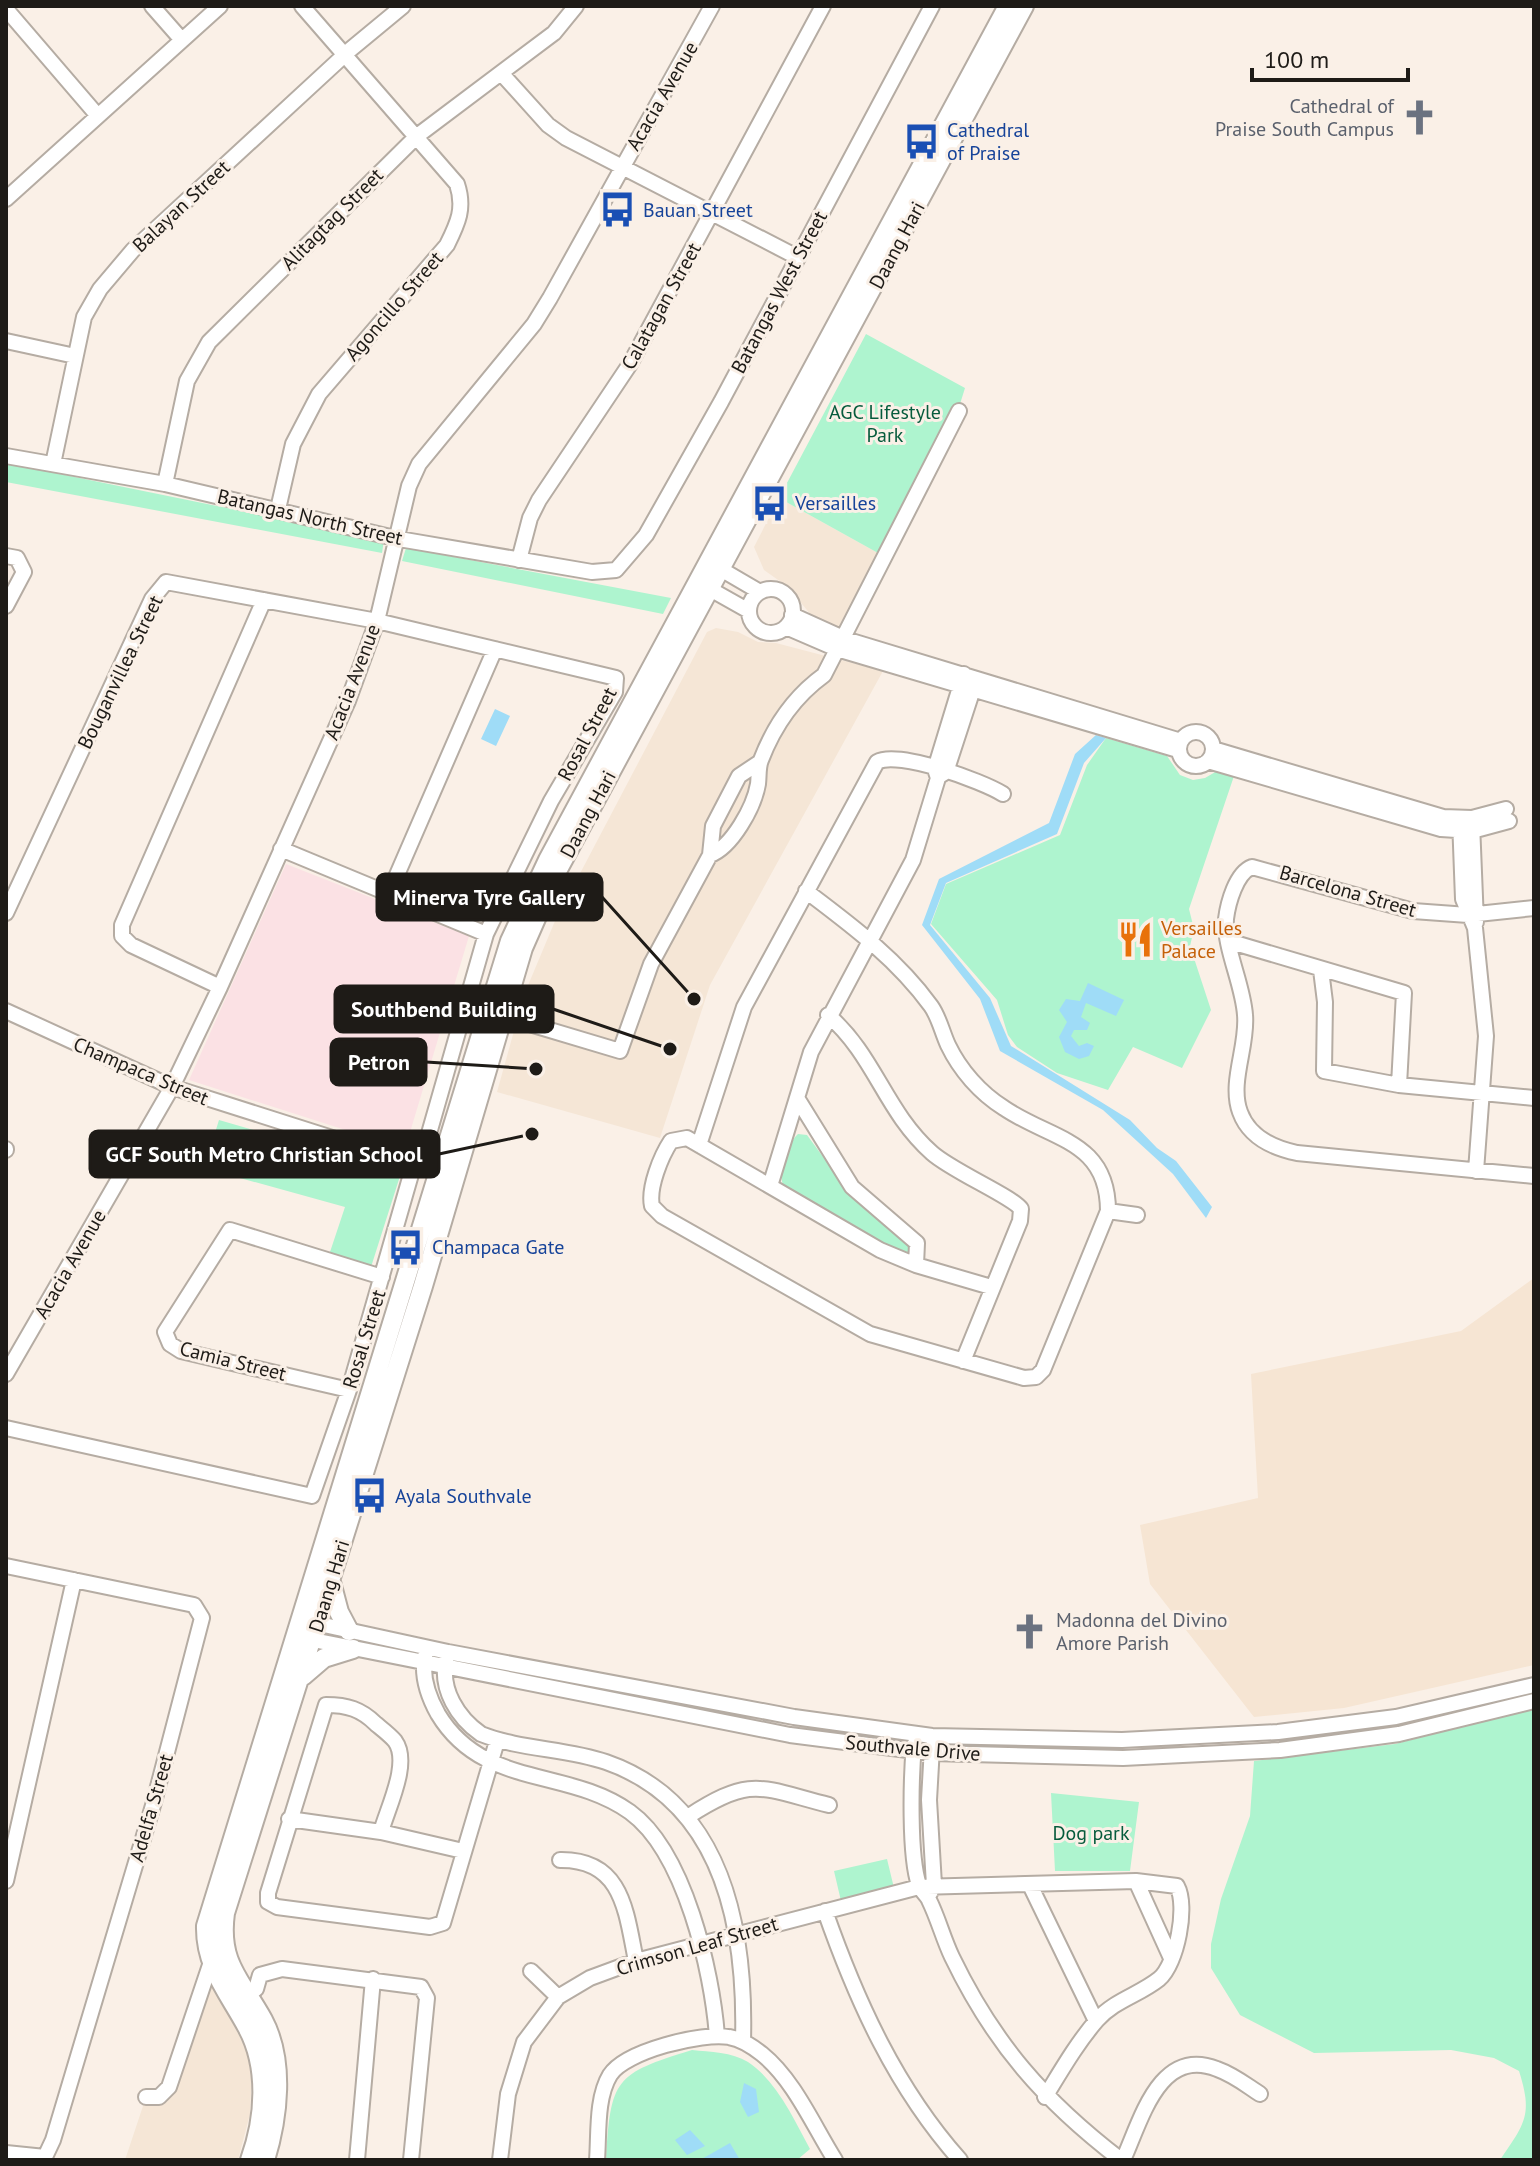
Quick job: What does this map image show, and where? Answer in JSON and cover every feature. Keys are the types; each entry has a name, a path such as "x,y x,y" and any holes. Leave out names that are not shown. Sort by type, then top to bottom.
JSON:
{"main road":[{"name":"Daang Hari","path":"715,566 1008,6"},
{"name":"Daang Hari","path":"218,1912 308,1630 434,1170 515,929 1024,6"},
{"name":"Daang Hari","path":"218,1912 301,1678 308,1630 331,1581 434,1170 503,1016 536,913 704,586"},
{"path":"301,1678 351,1640 335,1602 331,1581"},
{"path":"218,1912 208,1950 240,2000 263,2020 274,2047 276,2095 265,2160"},
{"path":"208,1950 228,1960 262,2074 261,2113 250,2160"}],"street":[{"path":"152,6 181,39"},
{"path":"6,199 220,6"},
{"name":"Agoncillo Street","path":"278,509 293,444 319,394 447,245 458,223 463,202 457,184 302,6"},
{"name":"Balayan Street","path":"53,464 84,317 100,289 133,250 344,56 403,6"},
{"name":"Alitagtag Street","path":"165,484 187,381 209,342 417,136 554,33 576,6"},
{"name":"Acacia Avenue","path":"6,1374 172,1087 220,987 348,701 377,621 399,539 409,486 419,464 534,324 712,6"},
{"name":"Calatagan Street","path":"519,560 530,518 539,500 630,364 823,6"},
{"name":"Batangas West Street","path":"616,570 646,535 932,6"},
{"path":"6,9 98,116"},
{"path":"502,74 548,125 797,257"},
{"path":"6,341 75,356"},
{"path":"710,855 721,851 730,841 757,788 760,762 792,704 824,675 959,411"},
{"name":"Batangas North Street","path":"6,456 165,484 399,539 592,572 616,570"},
{"path":"6,556 17,558 24,572 6,606"},
{"path":"715,566 760,592 781,592 791,602 789,621"},
{"name":"Bouganvillea Street","path":"6,913 156,594 166,582 377,621"},
{"path":"704,586 749,611"},
{"path":"760,592 752,600 749,611 754,625 766,632 789,621 839,643 1180,745 1190,766 1211,755 1466,825 1508,815"},
{"path":"220,987 131,945 122,936 122,925 264,600"},
{"name":"Rosal Street","path":"6,1428 312,1496 349,1390 382,1277 434,1170 426,1144 486,934 551,801 615,692 616,678 377,621"},
{"path":"390,891 495,649"},
{"path":"770,1186 811,1052 913,860 968,681"},
{"path":"1180,745 1186,735 1201,733 1208,737 1211,755"},
{"path":"699,1145 744,1007 877,762 896,758 1003,794"},
{"path":"503,1016 620,1051 651,964 710,855 713,826 739,776 760,762"},
{"path":"724,804 729,819 744,814"},
{"path":"1466,825 1463,899 1473,919 1486,1036 1476,1171"},
{"path":"281,849 390,891 486,934"},
{"name":"Barcelona Street","path":"1534,908 1473,919 1413,911 1252,867 1239,876 1226,916 1228,941 1241,981 1246,1018 1237,1099 1240,1114 1263,1141 1297,1153 1534,1176"},
{"path":"806,891 870,940 933,1008 960,1066 983,1092 1005,1109 1077,1146 1091,1157 1108,1193 1108,1211 1040,1374 1024,1378 895,1343 846,1322 655,1212 651,1194 671,1141 679,1137 699,1145 880,1250 916,1265 991,1287"},
{"path":"1228,941 1404,993 1399,1085"},
{"path":"1321,970 1325,1002 1324,1071 1399,1085 1534,1098"},
{"name":"Champaca Street","path":"6,1011 172,1087 434,1170"},
{"path":"828,1015 864,1052 892,1107 910,1131 954,1171 1012,1200 1021,1209 1020,1221 963,1361"},
{"path":"797,1098 852,1187 917,1243 916,1265"},
{"path":"1108,1211 1137,1215"},
{"name":"Camia Street","path":"349,1390 181,1351 170,1344 165,1332 230,1230 382,1277"},
{"name":"Adelfa Street","path":"6,1566 194,1605 202,1618 154,1802 53,2140 45,2157 6,2153"},
{"path":"6,1881 74,1580"},
{"name":"Southvale Drive","path":"308,1630 425,1656 445,1668 790,1735 931,1753 1109,1758 1280,1750 1399,1734 1534,1701"},
{"path":"448,1652 445,1668 448,1691 469,1726 497,1741 582,1755 636,1773 666,1793 689,1816 717,1865 741,1974 743,2041"},
{"name":"Southvale Drive","path":"425,1656 448,1652 794,1717 932,1736 1122,1740 1278,1732 1396,1717 1534,1685"},
{"path":"425,1656 428,1693 443,1722 469,1751 491,1764 605,1798 631,1813 669,1861 699,1945 717,2036"},
{"path":"381,1832 400,1765 395,1741 363,1712 343,1705 326,1705 268,1893 268,1902 277,1907 438,1927 443,1923 497,1741"},
{"path":"915,1734 912,1819 927,1889 951,1955 979,2008 1006,2051 1045,2097 1122,2160 1151,2097 1167,2074 1191,2064 1214,2067 1260,2094"},
{"path":"927,1889 932,1736"},
{"path":"689,1816 728,1792 744,1788 761,1788 829,1805"},
{"path":"289,1819 381,1832 463,1851"},
{"path":"560,1860 597,1866 611,1877 620,1894 636,1961"},
{"path":"1045,2097 1096,2021 1127,1995 1160,1978 1171,1958 1136,1881"},
{"name":"Crimson Leaf Street","path":"500,2160 513,2069 524,2042 558,1997 590,1978 636,1961 825,1911 927,1889 1136,1881 1169,1883 1177,1886 1181,1894 1182,1916 1171,1958"},
{"path":"1030,1885 1096,2021"},
{"path":"825,1911 866,2017 905,2089 960,2160"},
{"path":"146,2097 159,2097 169,2087 208,1950"},
{"path":"240,2000 256,1989 260,1975 275,1970 421,1987 427,1998 411,2160"},
{"path":"531,1971 558,1997"},
{"path":"357,2160 373,1979"},
{"path":"597,2160 604,2090 615,2068 626,2060 695,2037 717,2036 743,2041 777,2067 835,2160"}],"shaded area":[{"path":"779,498 878,553 850,615 838,629 811,615 788,587 764,570 754,547"},
{"path":"716,628 738,632 758,642 776,643 883,671 710,985 660,1138 497,1092 524,995 555,921 707,632"},
{"path":"286,864 469,936 405,1149 189,1080"},
{"path":"1534,1278 1534,1665 1344,1708 1254,1717 1150,1584 1140,1525 1258,1498 1251,1374 1461,1331"},
{"path":"210,1979 248,2053 252,2074 250,2114 238,2160 125,2160 146,2097 167,2102"}],"green space":[{"name":"AGC Lifestyle Park","path":"866,334 965,388 955,420 878,553 779,498"},
{"path":"6,463 384,540 382,553 6,482"},
{"path":"406,548 671,598 663,614 402,561"},
{"path":"1106,738 1167,756 1180,775 1193,780 1217,771 1234,776 1189,909 1194,929 1190,946 1211,1010 1182,1068 1133,1047 1108,1090 1057,1073 1017,1047 1008,1035 997,1000 931,924 946,884 1060,835 1087,765"},
{"path":"219,1120 401,1173 371,1267 329,1255 345,1207 204,1168"},
{"path":"798,1134 807,1135 854,1199 909,1245 910,1253 868,1236 783,1185 785,1158"},
{"path":"1534,1708 1534,2160 1500,2160 1521,2127 1526,2109 1519,2071 1494,2058 1451,2050 1314,2053 1240,2015 1211,1968 1211,1944 1221,1899 1250,1816 1254,1761 1395,1744"},
{"name":"Dog park","path":"1051,1793 1139,1802 1130,1871 1055,1871"},
{"path":"887,1859 894,1888 841,1901 834,1871"},
{"path":"692,2050 735,2056 758,2070 784,2102 810,2149 797,2160 606,2160 611,2112 622,2084 646,2066"}],"water":[{"path":"495,709 510,716 496,746 481,739"},
{"path":"1096,735 1106,738 1084,763 1057,834 946,883 930,925 990,998 1011,1046 1130,1120 1157,1148 1176,1161 1212,1207 1206,1218 1173,1174 1103,1110 1000,1051 980,999 922,925 939,879 1049,823 1075,754"},
{"path":"1088,983 1124,1000 1116,1016 1086,1003 1081,1017 1090,1023 1087,1030 1074,1030 1071,1036 1079,1046 1087,1043 1094,1046 1089,1056 1079,1059 1065,1052 1059,1037 1067,1022 1059,1010 1066,999 1080,1001"},
{"path":"744,2083 756,2089 759,2112 748,2117 740,2102"},
{"path":"690,2130 705,2146 687,2155 675,2140"},
{"path":"730,2143 740,2160 700,2160"}],"place":[{"name":"Cathedral of Praise South Campus","path":"1420,117"},
{"name":"Cathedral of Praise","path":"921,142"},
{"name":"Bauan Street","path":"617,210"},
{"name":"Versailles","path":"769,503"},
{"name":"Versailles Palace","path":"1135,940"},
{"name":"Minerva Tyre Gallery","path":"694,999"},
{"name":"Southbend Building","path":"670,1049"},
{"name":"Petron","path":"536,1069"},
{"name":"GCF South Metro Christian School","path":"532,1134"},
{"name":"Champaca Gate","path":"406,1247"},
{"name":"Ayala Southvale","path":"369,1496"},
{"name":"Madonna del Divino Amore Parish","path":"1030,1631"}]}
